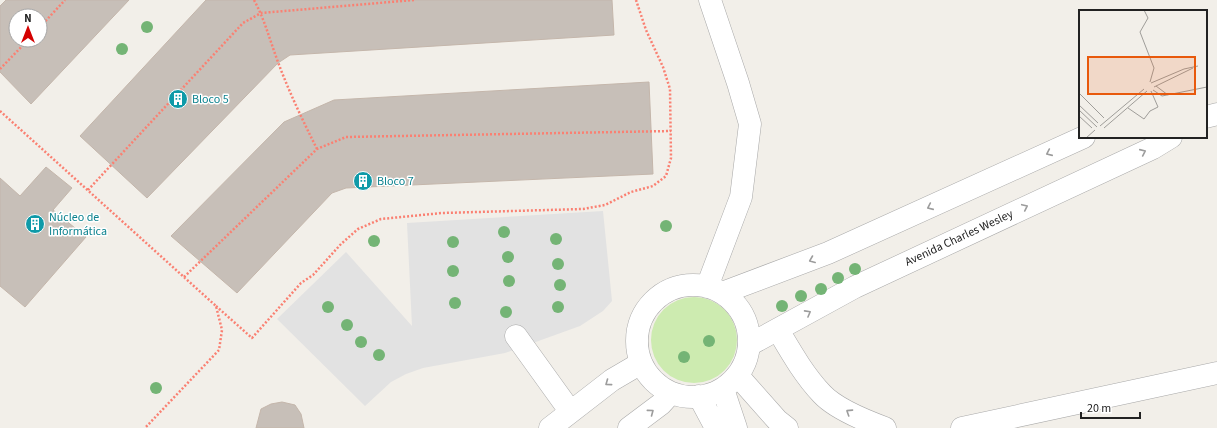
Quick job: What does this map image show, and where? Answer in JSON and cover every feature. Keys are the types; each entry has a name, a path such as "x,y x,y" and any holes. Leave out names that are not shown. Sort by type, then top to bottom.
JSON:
{"street":[{"path":"710,0 750,124 741,197 714,290"},
{"path":"1207,117 1217,114"},
{"path":"714,290 828,253 1082,138"},
{"name":"Avenida Charles Wesley","path":"749,346 855,287 1153,148 1169,138"},
{"path":"689,286 714,290 734,303 743,315 748,330 749,346 745,365 731,382 712,394 700,396 670,394 650,378 641,363 638,349 638,328 645,312 657,298 672,289 689,286"},
{"path":"778,330 802,370 823,395 859,418 885,428"},
{"path":"516,336 570,411"},
{"path":"550,428 612,380 641,363"},
{"path":"962,428 1217,373"},
{"path":"731,382 736,428"},
{"path":"731,382 787,428"},
{"path":"629,428 661,404 670,394"},
{"path":"700,396 716,428"}],"path":[{"path":"48,18 65,0"},
{"path":"254,0 261,13 278,63 317,149"},
{"path":"88,190 243,23 261,13 414,0"},
{"path":"0,111 252,338 301,283 313,275 341,244 358,229 382,219 442,213 583,209 605,205 632,192 653,186 666,176 671,158 670,90 663,67 646,30 636,0"},
{"path":"0,69 20,48"},
{"path":"184,277 317,149 346,138 671,131"},
{"path":"145,428 219,350 222,330 216,306"}],"green space":[{"path":"694,297 710,301 724,310 733,324 737,340 733,356 724,370 710,379 694,383 678,379 664,370 655,356 651,340 655,324 664,310 678,301"}],"shaded area":[{"path":"603,211 612,301 603,311 580,326 505,353 423,368 406,374 391,382 365,406 277,319 346,252 412,326 407,223"}],"building":[{"path":"6,0 129,0 31,104 0,72 0,6"},
{"name":"Bloco 5","path":"206,0 612,0 614,35 290,55 278,63 147,198 80,136"},
{"name":"Bloco 7","path":"649,82 653,174 346,188 332,193 237,293 171,236 284,122 334,100"},
{"name":"Núcleo de Informática","path":"46,167 72,188 53,210 86,237 25,307 0,286 0,178 20,196"},
{"path":"282,402 295,405 301,414 304,428 256,428 261,409 271,404"}],"place":[{"name":"Bloco 5","path":"178,99"},
{"name":"Bloco 7","path":"363,181"},
{"name":"Núcleo de Informática","path":"35,224"}]}
